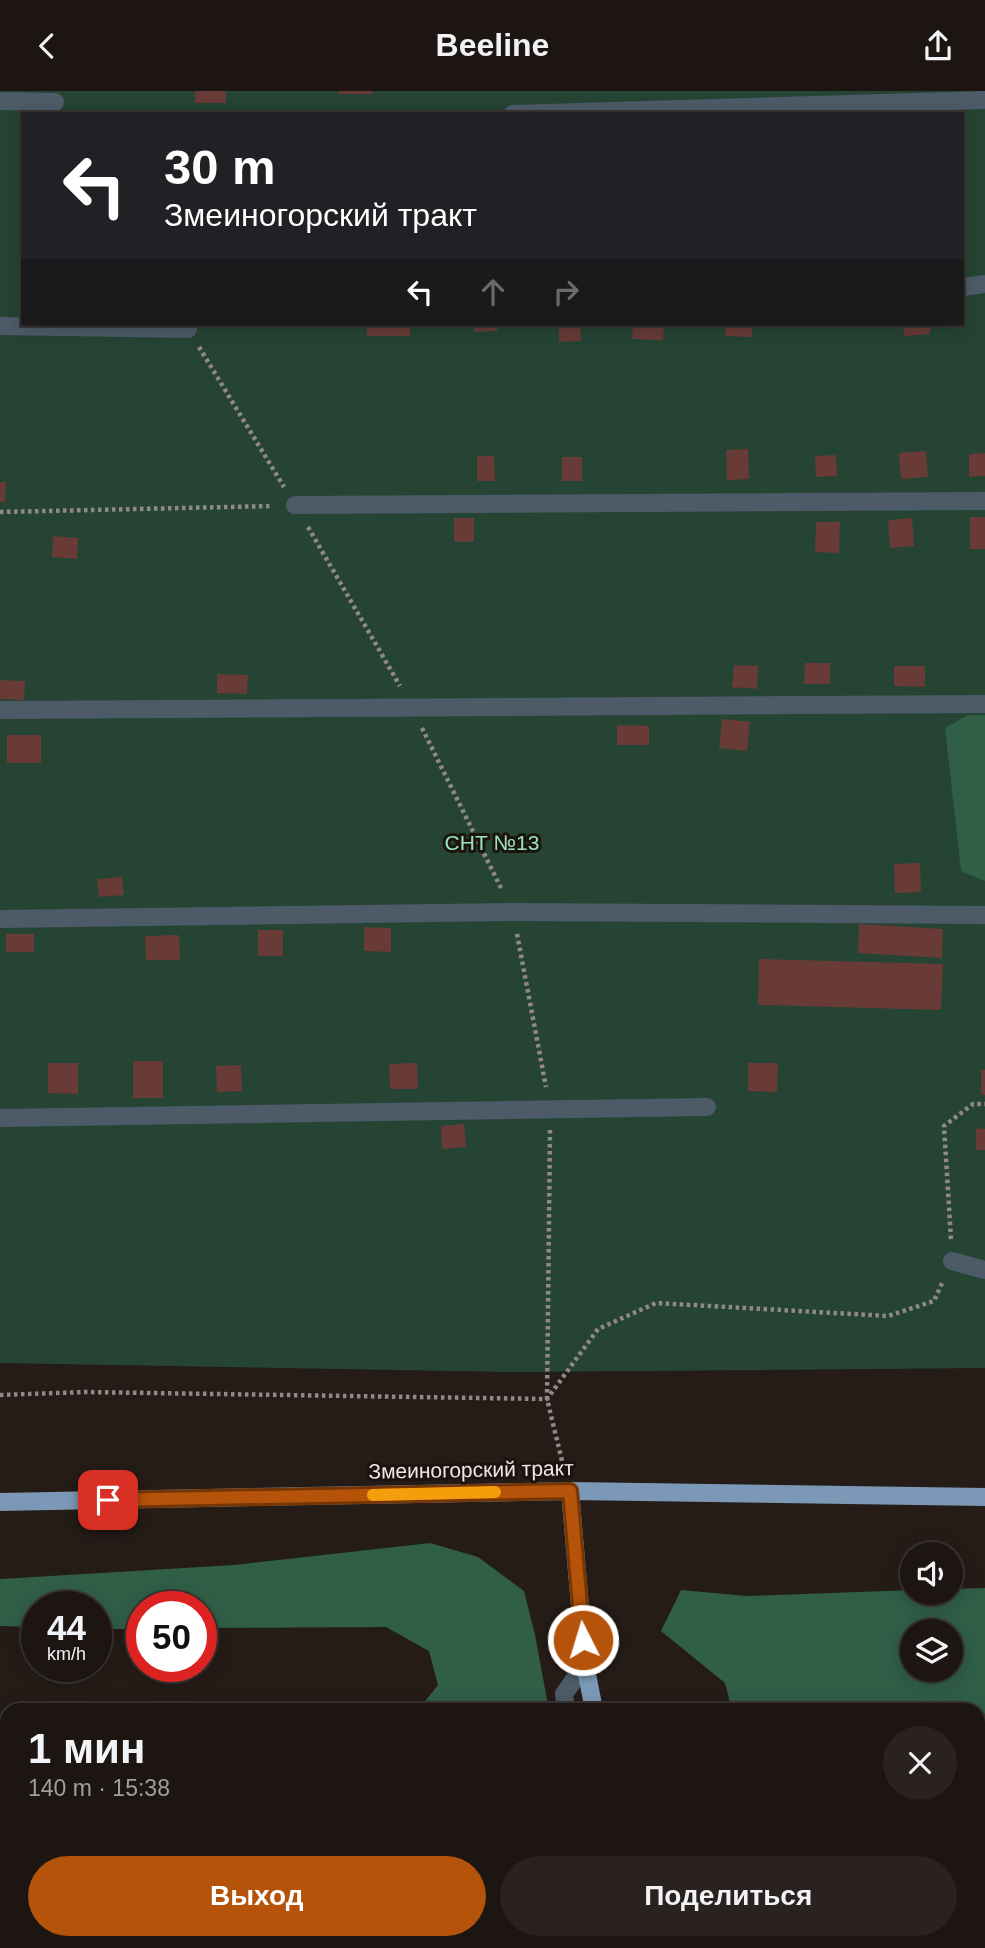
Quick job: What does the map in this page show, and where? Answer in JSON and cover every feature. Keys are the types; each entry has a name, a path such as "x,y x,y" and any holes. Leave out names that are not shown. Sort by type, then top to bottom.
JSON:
{"main road":[{"name":"Змеиногорский тракт","path":"0,1503 570,1491 985,1497"},
{"path":"570,1491 585,1664 593,1703"}],"street":[{"path":"584,112 985,100"},
{"path":"0,101 55,102"},
{"path":"964,288 985,284"},
{"path":"0,325 21,325"},
{"path":"63,326 188,328"},
{"path":"295,505 985,501"},
{"path":"0,711 985,704"},
{"path":"0,919 513,912 985,915"},
{"path":"0,1118 707,1107"},
{"path":"952,1261 985,1270"},
{"path":"565,1703 564,1694 585,1664"}],"path":[{"path":"0,512 295,505"},
{"path":"0,1395 84,1391 547,1399 598,1329 656,1303 888,1315 934,1301 952,1261 944,1126 973,1104 985,1104"}],"green space":[{"name":"СНТ №13","path":"0,91 985,91 985,1368 517,1372 0,1363"},
{"path":"968,715 985,715 985,881 961,871 945,728"},
{"path":"430,1543 478,1557 524,1591 548,1703 424,1703 438,1685 429,1651 386,1627 217,1628 217,1591 126,1591 126,1629 112,1629 112,1591 21,1591 21,1627 0,1626 0,1579 234,1565"},
{"path":"985,1588 985,1703 730,1703 725,1683 661,1631 681,1590 747,1596 900,1590 900,1605 963,1605 963,1589"}],"building":[{"path":"195,91 226,91 226,103 195,103"},
{"path":"339,91 372,91 372,94 339,94"},
{"path":"367,326 410,326 410,336 367,336"},
{"path":"473,326 497,326 497,331 474,332"},
{"path":"559,326 580,326 581,341 559,342"},
{"path":"633,326 664,326 663,340 632,339"},
{"path":"726,326 752,326 752,337 725,336"},
{"path":"903,326 930,326 930,334 904,336"},
{"path":"748,449 749,479 727,480 726,450"},
{"path":"926,451 928,477 901,479 899,453"},
{"path":"985,453 985,476 969,477 969,454"},
{"path":"836,455 837,476 816,477 815,456"},
{"path":"477,456 494,456 495,481 477,481"},
{"path":"562,457 582,457 582,481 562,481"},
{"path":"0,482 6,482 5,502 0,502"},
{"path":"970,517 985,517 985,549 970,549"},
{"path":"454,518 474,518 474,542 454,542"},
{"path":"912,518 914,546 890,548 888,520"},
{"path":"816,522 840,522 839,553 815,552"},
{"path":"53,536 78,538 77,559 52,557"},
{"path":"805,663 830,663 830,684 804,684"},
{"path":"734,665 758,666 757,689 732,687"},
{"path":"894,666 925,666 925,687 894,686"},
{"path":"217,674 248,675 247,694 217,693"},
{"path":"0,680 25,681 24,700 0,699"},
{"path":"722,719 750,722 747,751 719,748"},
{"path":"617,725 649,726 649,745 617,745"},
{"path":"7,735 41,735 41,763 7,763"},
{"path":"920,863 921,892 895,893 894,864"},
{"path":"122,877 124,895 99,897 97,879"},
{"path":"859,924 943,929 942,958 858,953"},
{"path":"364,927 391,928 391,952 364,951"},
{"path":"258,930 283,930 283,956 258,956"},
{"path":"6,934 34,934 34,952 6,952"},
{"path":"179,935 180,960 146,960 145,936"},
{"path":"759,959 943,964 941,1010 758,1005"},
{"path":"133,1061 163,1061 163,1098 133,1098"},
{"path":"48,1063 78,1063 78,1094 48,1093"},
{"path":"417,1063 418,1089 390,1089 389,1064"},
{"path":"748,1063 778,1063 777,1092 748,1091"},
{"path":"241,1065 242,1091 217,1092 216,1066"},
{"path":"981,1070 985,1070 985,1095 981,1095"},
{"path":"464,1124 466,1147 442,1149 441,1126"},
{"path":"976,1128 985,1129 985,1150 976,1150"}],"slow traffic":[{"path":"373,1495 495,1492"}],"route":[{"path":"108,1500 570,1491 583,1640"}]}
